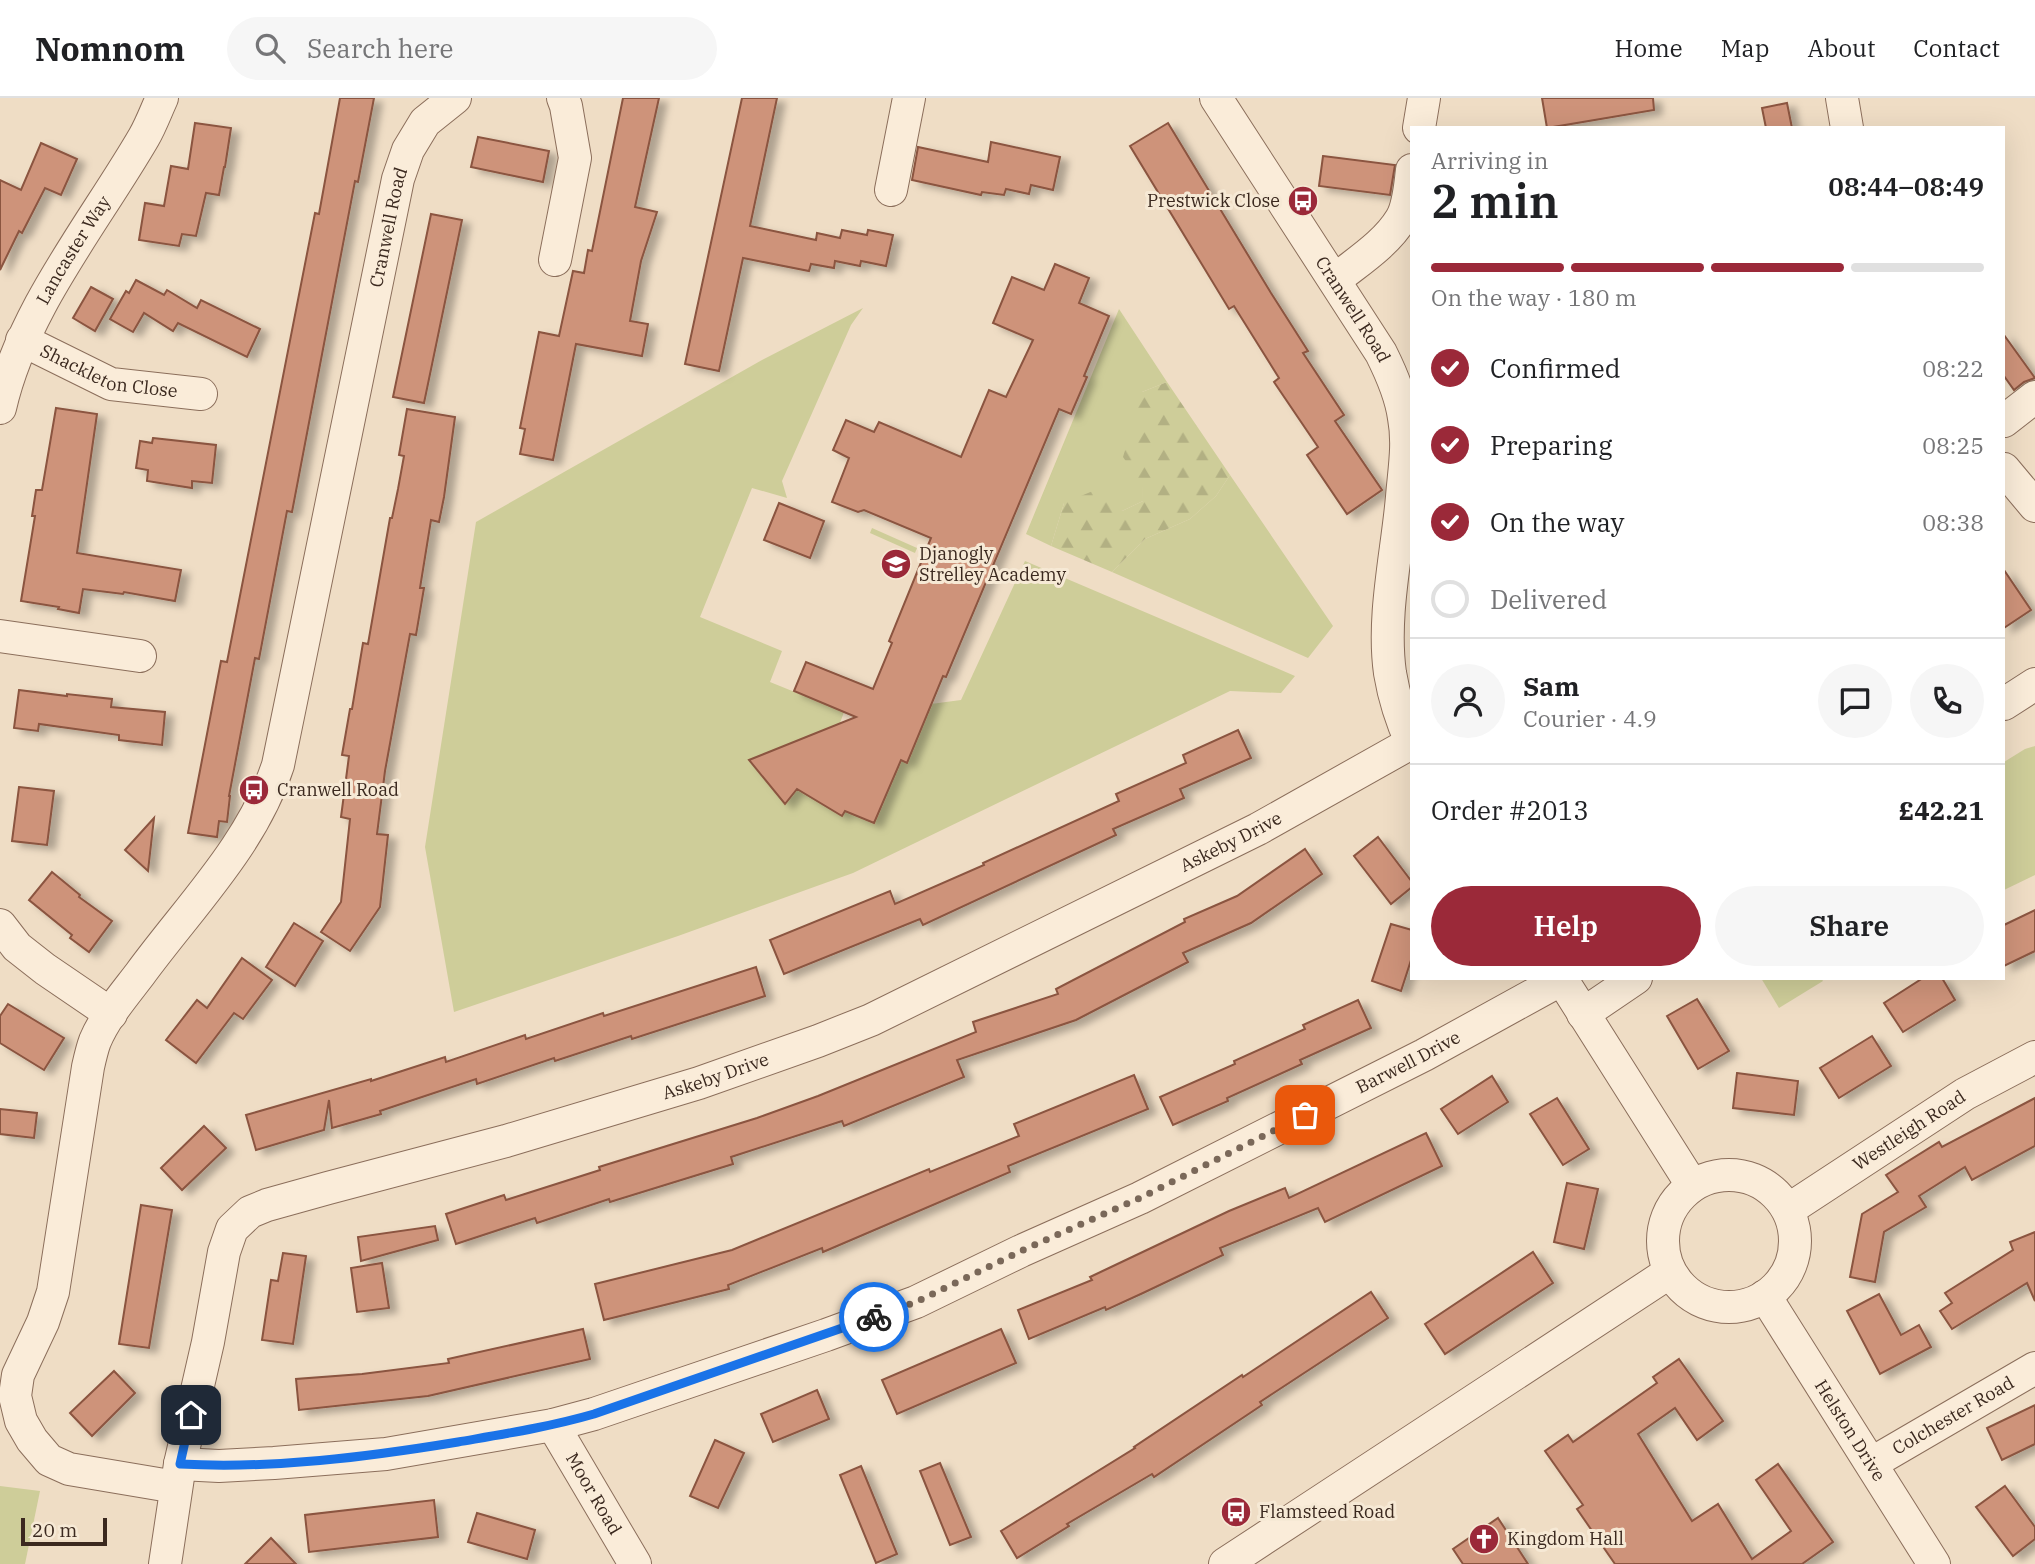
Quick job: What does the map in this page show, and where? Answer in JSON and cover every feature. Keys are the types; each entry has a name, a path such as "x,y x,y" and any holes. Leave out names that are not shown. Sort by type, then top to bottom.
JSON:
{"street":[{"name":"Lancaster Way","path":"0,408 7,378 22,340 104,199 145,136 162,98"},
{"name":"Cranwell Road","path":"178,1476 69,1469 49,1460 21,1421 15,1396 18,1376 43,1322 53,1292 88,1067 95,1041 111,1014 238,847 269,792 281,751 398,179 408,150 425,122 455,98"},
{"path":"555,260 575,158 563,98"},
{"path":"891,190 909,98"},
{"name":"Cranwell Road","path":"1216,98 1381,353 1395,384 1404,417 1407,447 1391,586 1388,641 1390,673 1399,712 1410,738"},
{"path":"1419,126 1424,98"},
{"path":"1842,98 1847,126"},
{"path":"1335,280 1387,237 1402,218 1410,182"},
{"name":"Shackleton Close","path":"22,340 111,384 201,394"},
{"path":"2005,420 2035,397"},
{"path":"2005,470 2035,506"},
{"path":"0,636 140,656"},
{"path":"2005,703 2035,684"},
{"name":"Askeby Drive","path":"164,1564 178,1476 208,1342 224,1252 232,1230 250,1212 303,1195 506,1141 699,1083 850,1028 1258,829 1410,744"},
{"path":"0,925 17,947 111,1014"},
{"name":"Barwell Drive","path":"178,1476 219,1466 386,1454 553,1426 916,1302 1152,1192 1424,1055 1559,980"},
{"path":"1562,980 1692,1185"},
{"path":"1583,1014 1633,980"},
{"name":"Westleigh Road","path":"1788,1210 1965,1094 2035,1057"},
{"path":"1722,1174 1738,1175 1768,1186 1780,1197 1788,1210 1795,1233 1793,1258 1783,1279 1765,1296 1739,1307 1711,1305 1682,1289 1670,1272 1664,1257 1662,1237 1666,1217 1677,1199 1692,1185 1722,1174"},
{"path":"1226,1564 1670,1272"},
{"name":"Helston Drive","path":"1765,1296 1934,1564"},
{"name":"Colchester Road","path":"1872,1463 2035,1368"},
{"name":"Moor Road","path":"553,1426 635,1564"}],"green space":[{"path":"863,308 851,325 782,481 787,498 752,488 700,617 782,651 770,682 844,712 840,723 750,760 785,804 803,782 842,816 845,811 874,823 901,760 906,763 931,704 961,700 1025,561 1295,676 1281,693 1230,691 853,873 454,1012 425,847 476,522 762,360"},
{"path":"1119,309 1167,382 1142,392 1143,501 1122,511 1064,503 1051,546 1026,534"},
{"path":"1167,382 1230,475 1216,496 1190,519 1145,539 1112,572 1051,546 1064,503 1100,488 1122,511 1143,501 1142,485 1123,457 1142,392"},
{"path":"1230,475 1333,626 1308,658 1112,572 1145,539 1190,519 1216,496"},
{"path":"872,528 917,548 915,553 870,533"},
{"path":"2035,746 2035,875 2005,890 2005,761"},
{"path":"1762,980 1823,981 1779,1008"},
{"path":"0,1486 40,1491 25,1564 0,1564"}],"building":[{"path":"340,98 374,98 358,182 355,181 292,512 287,511 259,659 255,658 229,796 227,822 219,821 217,837 188,833 221,661 227,662 315,213 319,214"},
{"path":"623,98 659,98 635,207 657,212 641,261 630,321 648,324 642,356 576,344 553,460 520,454 525,429 520,428 539,332 559,336 573,271 584,273 588,250 592,251"},
{"path":"742,98 777,98 750,226 816,240 817,233 840,238 842,230 867,235 868,230 893,235 886,266 861,261 860,266 835,261 834,268 811,264 809,271 743,258 719,371 685,364"},
{"path":"1542,98 1653,98 1654,110 1547,126"},
{"path":"1787,103 1792,126 1766,126 1762,108"},
{"path":"195,123 231,128 219,195 206,193 196,236 182,234 179,246 139,240 145,203 164,206 171,166 188,169"},
{"path":"1168,123 1308,351 1303,353 1344,415 1335,421 1382,490 1347,514 1307,455 1318,447 1274,382 1279,378 1234,306 1229,309 1130,146"},
{"path":"478,137 549,151 543,182 471,167"},
{"path":"991,142 1060,157 1053,190 1031,185 1029,194 1006,189 1004,195 982,192 981,195 912,180 918,147 988,162"},
{"path":"41,143 77,159 61,195 45,188 22,233 19,231 0,270 0,180 21,190"},
{"path":"1323,156 1395,165 1390,195 1319,186"},
{"path":"431,214 462,220 424,403 393,397"},
{"path":"1055,264 1089,278 1079,303 1109,316 1071,414 1059,409 907,763 901,760 874,823 845,811 842,816 797,789 785,804 749,760 856,717 794,691 806,662 873,689 892,643 889,641 931,538 864,510 858,512 832,502 849,458 833,450 846,420 874,432 879,422 961,457 989,390 1006,397 1033,340 993,323 1012,277 1044,290"},
{"path":"136,280 164,295 167,290 197,308 201,300 260,329 247,357 178,323 173,331 144,313 133,332 110,319 126,291 129,293"},
{"path":"91,287 113,299 95,331 73,318"},
{"path":"2005,336 2035,378 2014,390 2005,377"},
{"path":"56,408 97,414 77,553 181,570 175,601 124,592 83,589 79,613 21,601 35,516 32,516 36,490 42,490"},
{"path":"407,409 455,417 444,497 439,522 431,520 420,588 424,588 416,635 410,634 385,771 377,834 388,835 380,907 350,951 321,932 341,902 350,819 341,817 349,756 342,755 363,643 368,644 390,518 398,489 404,456 399,455"},
{"path":"153,438 216,445 212,483 192,481 192,488 147,481 148,470 136,468 140,441 152,443"},
{"path":"779,503 824,521 810,558 764,540"},
{"path":"2005,571 2031,610 2005,627"},
{"path":"19,690 112,699 111,707 165,712 162,745 119,740 119,735 39,724 38,731 14,728"},
{"path":"1238,730 1251,758 1180,789 1184,798 1113,829 1116,835 923,925 920,919 784,974 770,940 890,891 895,904 984,865 983,863 1119,801 1116,794 1186,763 1183,755"},
{"path":"19,787 54,791 47,845 12,841"},
{"path":"154,818 148,871 125,850"},
{"path":"1378,837 1410,879 1410,889 1391,904 1354,856"},
{"path":"1305,849 1322,874 1251,923 1183,953 1188,962 1076,1020 957,1060 964,1077 844,1126 842,1121 731,1157 733,1164 610,1202 609,1199 537,1223 535,1218 456,1244 446,1214 504,1195 506,1200 600,1170 599,1167 757,1118 976,1032 973,1022 1058,994 1056,989 1185,922 1184,919 1237,896"},
{"path":"52,872 80,895 79,897 112,921 89,952 29,900"},
{"path":"2035,910 2035,951 2005,966 2005,925"},
{"path":"294,923 323,941 295,986 266,967"},
{"path":"1391,924 1410,929 1410,963 1401,991 1372,981"},
{"path":"242,958 272,980 243,1019 234,1013 196,1063 166,1040 197,1000 207,1008"},
{"path":"756,967 765,996 632,1039 631,1036 555,1061 554,1058 477,1084 476,1079 380,1111 381,1114 332,1128 329,1100 324,1130 256,1150 246,1115 371,1081 445,1057 446,1062 525,1035 526,1039"},
{"path":"1920,980 1943,980 1955,1000 1903,1032 1884,1003"},
{"path":"1697,999 1729,1051 1698,1069 1667,1016"},
{"path":"1358,1000 1371,1028 1300,1060 1302,1064 1227,1098 1228,1101 1173,1125 1160,1097 1235,1064 1234,1061 1305,1029 1303,1025"},
{"path":"8,1004 64,1038 44,1070 0,1043 0,1016"},
{"path":"1872,1036 1891,1066 1839,1098 1820,1068"},
{"path":"1737,1073 1798,1081 1794,1115 1733,1108"},
{"path":"1134,1075 1148,1109 1008,1166 1010,1172 823,1252 822,1248 728,1285 729,1289 604,1320 595,1284 732,1250 929,1169 930,1172 1019,1136 1014,1124"},
{"path":"1492,1076 1508,1102 1458,1134 1441,1109"},
{"path":"1557,1098 1589,1149 1563,1165 1530,1114"},
{"path":"2035,1098 2035,1146 1972,1180 1965,1167 1919,1196 1926,1207 1884,1232 1875,1282 1850,1277 1862,1214 1898,1192 1886,1175 1939,1142 1942,1147"},
{"path":"0,1109 37,1113 34,1138 0,1134"},
{"path":"204,1126 226,1148 182,1190 161,1168"},
{"path":"1426,1133 1442,1166 1325,1222 1318,1208 1220,1248 1223,1255 1106,1310 1105,1307 1029,1339 1018,1310 1092,1280 1090,1277 1229,1211 1285,1188 1289,1198"},
{"path":"1567,1183 1598,1189 1584,1249 1554,1242"},
{"path":"141,1205 172,1210 149,1348 119,1344"},
{"path":"435,1226 438,1240 361,1261 358,1237"},
{"path":"2035,1232 2035,1301 2027,1283 1952,1329 1940,1311 1952,1303 1945,1293 2013,1250 2010,1242"},
{"path":"1533,1252 1553,1283 1445,1354 1425,1324"},
{"path":"283,1253 306,1256 293,1344 262,1340 271,1280 278,1281"},
{"path":"382,1263 389,1308 357,1312 351,1268"},
{"path":"1371,1292 1388,1318 1260,1402 1262,1405 1154,1477 1152,1474 1067,1524 1069,1526 1017,1558 1001,1531 1135,1448"},
{"path":"1879,1294 1901,1335 1919,1325 1931,1347 1880,1374 1847,1311"},
{"path":"583,1329 590,1359 428,1396 299,1410 296,1379 449,1363 448,1359"},
{"path":"1001,1329 1016,1363 897,1414 882,1380"},
{"path":"1679,1359 1723,1421 1697,1440 1675,1408 1638,1434 1692,1521 1718,1504 1752,1559 1791,1531 1756,1480 1778,1464 1833,1542 1802,1564 1615,1564 1577,1509 1583,1505 1545,1451 1568,1435 1573,1442 1657,1383 1653,1377"},
{"path":"114,1371 135,1393 92,1436 70,1413"},
{"path":"817,1390 829,1419 773,1442 761,1414"},
{"path":"2035,1405 2035,1444 2002,1460 1987,1428"},
{"path":"715,1440 744,1453 718,1508 690,1496"},
{"path":"940,1463 971,1537 950,1545 920,1471"},
{"path":"861,1466 897,1554 876,1563 840,1475"},
{"path":"2005,1486 2035,1527 2035,1539 2013,1556 1976,1507"},
{"path":"434,1500 438,1537 309,1552 305,1515"},
{"path":"477,1513 535,1530 527,1559 468,1542"},
{"name":"Kingdom Hall","path":"1498,1518 1528,1564 1463,1564 1453,1549"},
{"path":"271,1538 296,1564 245,1564"}],"way so far":[{"path":"874,1317 916,1302 1140,1198 1305,1115"}],"place":[{"name":"Prestwick Close","path":"1303,201"},
{"name":"Djanogly Strelley Academy","path":"896,564"},
{"name":"Cranwell Road","path":"254,790"},
{"name":"Flamsteed Road","path":"1236,1512"},
{"name":"Kingdom Hall","path":"1484,1539"}],"route":[{"path":"191,1415 180,1464 219,1466 386,1454 553,1426 874,1317"}]}
